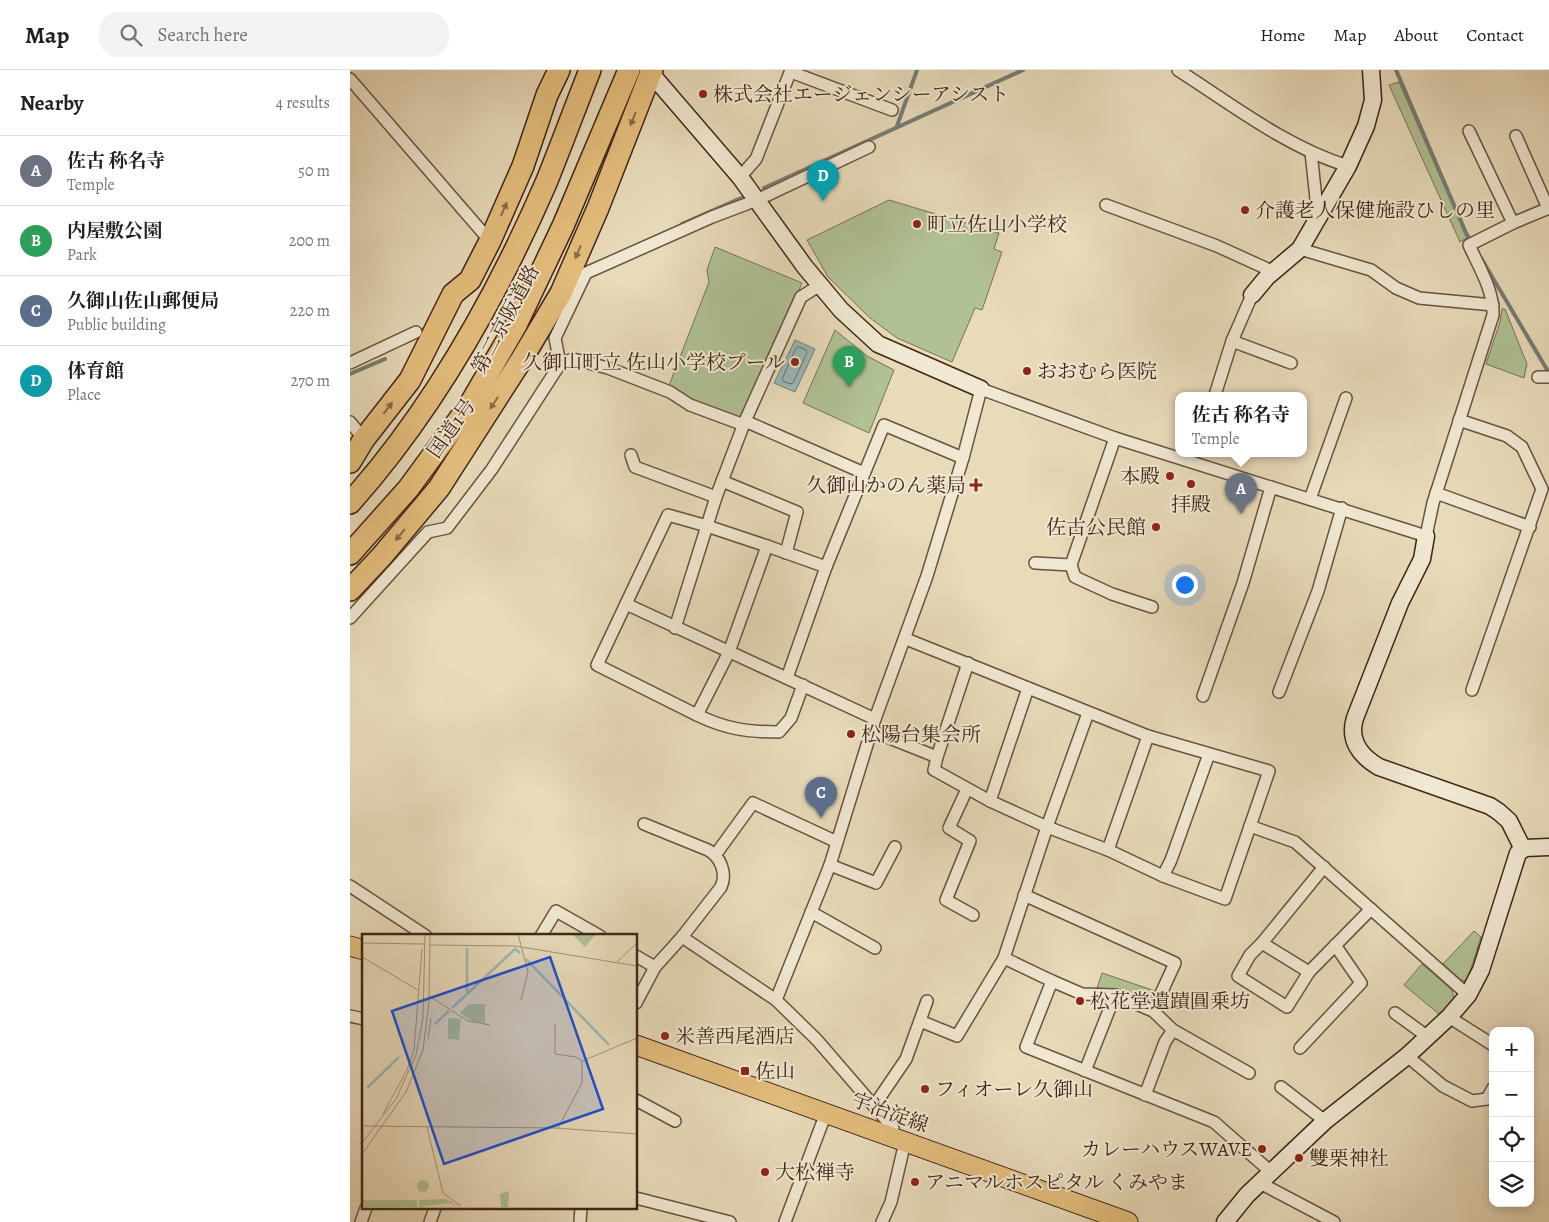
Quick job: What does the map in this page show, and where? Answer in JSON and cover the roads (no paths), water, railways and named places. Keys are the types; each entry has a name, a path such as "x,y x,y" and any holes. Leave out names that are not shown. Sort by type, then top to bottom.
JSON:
{"highway":[{"path":"398,428 431,369 438,336 490,241 523,166 547,95 559,70"},
{"path":"550,155 556,104 564,70"},
{"path":"350,483 398,428 479,304 512,240 550,155 580,70"},
{"name":"第二京阪道路","path":"350,503 414,421 449,369 479,318 546,183 590,70"},
{"name":"第二京阪道路","path":"350,543 413,467 460,400 495,343 533,270 562,205 616,70"},
{"name":"国道1号","path":"350,554 408,489 469,406 516,325 563,226 629,70"},
{"path":"350,590 382,556 439,488 520,362 561,293 598,208 650,71"},
{"path":"563,226 598,208"},
{"path":"350,462 364,439 410,380 453,294 470,280"}],"main road":[{"name":"宇治淀線","path":"638,1046 1128,1222"}],"street":[{"path":"1178,70 1282,137 1310,152 1348,166"},
{"path":"1216,392 1232,341 1252,295 1274,272 1300,250 1348,166 1366,126 1373,100 1372,70"},
{"path":"650,71 740,177 805,267 840,310 878,344 981,389 1115,438 1175,453"},
{"path":"740,177 756,159 791,71 892,110"},
{"path":"350,79 490,241"},
{"path":"1469,131 1512,223"},
{"path":"1516,136 1548,208 1512,223 1469,245 1488,287 1493,305 1491,324 1436,493 1422,559 1400,603 1355,718 1353,730 1355,742 1364,757 1378,767 1477,800 1494,808 1509,821 1523,849"},
{"path":"560,364 555,338 586,273 712,217 758,200 869,147"},
{"path":"1310,152 1318,218"},
{"path":"1106,205 1217,246 1274,272"},
{"path":"1300,250 1371,270 1396,288 1418,298 1493,305"},
{"path":"675,628 716,497 744,423 801,297 820,285"},
{"path":"350,363 416,332"},
{"path":"1232,341 1291,363"},
{"path":"350,618 428,532 448,528 492,469 560,364 572,359 608,368 670,392 690,405 744,423 864,473"},
{"path":"776,1000 830,865 875,719 906,639 964,458 981,389"},
{"path":"1310,499 1346,398"},
{"path":"1459,420 1507,436 1522,447 1542,489 1472,690"},
{"path":"350,422 364,439"},
{"path":"787,678 826,567 884,425 964,458"},
{"path":"1115,438 1071,565 1074,577 1112,594 1152,607"},
{"path":"631,455 635,467 716,497"},
{"path":"1196,458 1271,487 1426,536"},
{"path":"722,481 797,512 786,553"},
{"path":"1203,696 1244,583 1271,487"},
{"path":"1436,493 1530,527"},
{"path":"1279,692 1318,591 1342,508"},
{"path":"804,685 791,718 779,732 751,732 718,724 697,715 597,665 668,515 707,526 826,567"},
{"path":"697,715 728,652 767,546"},
{"path":"1035,563 1071,565"},
{"path":"626,604 875,719"},
{"path":"906,639 1148,736 1269,771 1225,899 1163,876 1108,850 1047,827 990,801 934,770 968,664"},
{"path":"990,801 1028,688"},
{"path":"920,1021 957,1036 1004,958 1047,827 1088,713"},
{"path":"872,731 937,757"},
{"path":"1108,850 1148,736"},
{"path":"1163,876 1171,860 1209,754"},
{"path":"967,789 949,828 970,841 946,900 973,914"},
{"path":"716,854 753,803 837,842"},
{"path":"638,999 655,967 682,938 724,881 723,871 716,854 644,824"},
{"path":"1250,826 1295,842 1468,995"},
{"path":"830,865 876,883 895,847"},
{"path":"1225,1222 1266,1178 1325,1120 1407,1056 1449,1017 1468,995 1481,970 1518,853 1523,849 1549,848"},
{"path":"1324,867 1250,955 1238,976 1287,1007 1309,972 1372,909"},
{"path":"350,886 423,934"},
{"path":"1024,895 1175,963 1153,1010"},
{"path":"542,934 556,911 596,934"},
{"path":"811,912 875,948"},
{"path":"682,938 776,1000 817,1040 893,1128 898,1139 891,1202 882,1222"},
{"path":"1262,942 1309,972"},
{"path":"1300,1048 1361,983 1336,945"},
{"path":"638,957 655,967"},
{"path":"1004,958 1082,994 1116,994 1153,1010 1174,1030 1249,1073"},
{"path":"1052,981 1026,1047 1214,1122 1266,1178 1334,1222"},
{"path":"1086,1071 1116,994"},
{"path":"874,1106 906,1059 927,1001"},
{"path":"1395,1013 1428,1037"},
{"path":"1449,1017 1489,1042"},
{"path":"1145,1095 1165,1042 1174,1030"},
{"path":"1407,1056 1443,1086 1472,1101 1487,1099 1489,1095"},
{"path":"1281,1087 1325,1120"},
{"path":"638,1101 676,1121"},
{"path":"785,1222 826,1113"},
{"path":"638,1199 730,1222"},
{"path":"361,1222 365,1210"},
{"path":"430,1222 434,1210"}],"water":[{"path":"795,340 815,349 795,392 774,383"}],"waterway":[{"path":"897,126 917,70"},
{"path":"764,188 1023,70"},
{"path":"1396,70 1471,242"},
{"path":"682,224 741,198"},
{"path":"1481,258 1549,373"},
{"path":"350,374 385,359"}],"place":[{"name":"株式会社エージェンシーアシスト","path":"703,94"},
{"name":"体育館","path":"823,201"},
{"name":"介護老人保健施設ひしの里","path":"1245,210"},
{"name":"町立佐山小学校","path":"917,224"},
{"name":"久御山町立 佐山小学校プール","path":"795,362"},
{"name":"おおむら医院","path":"1027,371"},
{"name":"内屋敷公園","path":"849,387"},
{"name":"本殿","path":"1170,476"},
{"name":"拝殿","path":"1191,484"},
{"name":"久御山かのん薬局","path":"976,485"},
{"name":"佐古 称名寺","path":"1241,514"},
{"name":"佐古公民館","path":"1156,527"},
{"name":"松陽台集会所","path":"851,734"},
{"name":"久御山佐山郵便局","path":"821,818"},
{"name":"松花堂遺蹟圓乗坊","path":"1080,1001"},
{"name":"米善西尾酒店","path":"665,1036"},
{"name":"佐山","path":"745,1071"},
{"name":"フィオーレ久御山","path":"925,1089"},
{"name":"カレーハウスWAVE","path":"1262,1149"},
{"name":"雙栗神社","path":"1299,1158"},
{"name":"大松禅寺","path":"765,1172"},
{"name":"アニマルホスピタル くみやま","path":"915,1182"}]}
